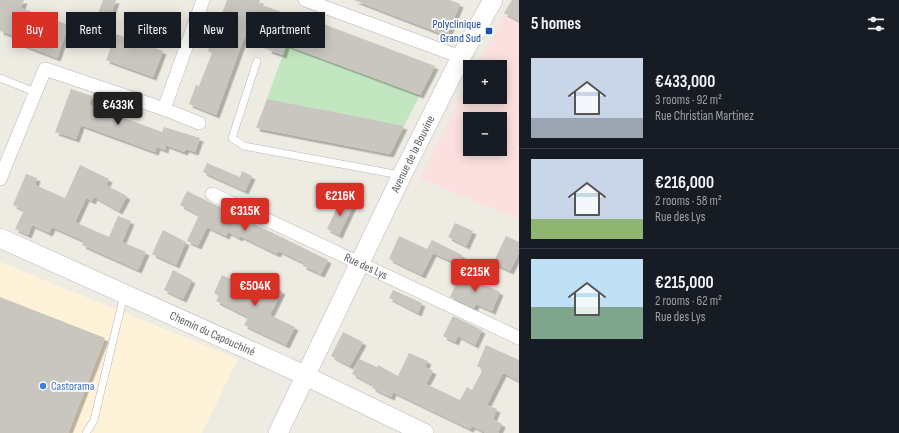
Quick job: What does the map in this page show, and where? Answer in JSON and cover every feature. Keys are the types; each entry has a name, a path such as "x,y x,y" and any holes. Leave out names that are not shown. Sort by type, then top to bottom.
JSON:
{"street":[{"path":"164,109 203,0"},
{"path":"305,0 461,57"},
{"name":"Avenue de la Bouvine","path":"278,433 402,175 461,57 494,0"},
{"path":"0,179 45,69 164,109 199,123"},
{"name":"Rue des Lys","path":"212,194 519,338"},
{"name":"Chemin du Capouchiné","path":"0,238 306,376 424,433"}],"lane":[{"path":"257,61 232,138 244,146 402,175"},
{"path":"0,78 35,92"},
{"path":"86,433 94,420 124,294"}],"shaded area":[{"path":"512,0 519,0 519,219 420,179 463,94 463,104 507,104 507,60 481,60"},
{"path":"0,262 238,359 202,433 0,433"}],"green space":[{"path":"285,48 291,48 420,95 404,126 267,99"}],"building":[{"path":"0,0 24,0 21,8 32,12 12,12 12,35 0,31"},
{"path":"103,0 116,0 112,12 99,12"},
{"path":"227,0 260,0 259,4 281,12 246,12 246,39 244,38 216,115 189,104 196,85 199,86 212,53 208,51 209,48 238,48 238,12 223,12"},
{"path":"354,0 450,0 460,4 447,36"},
{"path":"512,0 519,0 519,21 504,13"},
{"path":"58,21 66,24 66,33 57,58 31,48 58,48"},
{"path":"325,25 435,66 420,95 294,48 325,48"},
{"path":"116,34 124,37 124,48 155,48 163,51 153,77 106,60 111,48 116,48"},
{"path":"269,48 285,48 283,55 268,50"},
{"path":"71,89 92,96 89,105 162,132 164,127 200,138 195,152 186,149 184,152 166,145 165,150 157,147 155,152 81,125 76,139 55,132"},
{"path":"267,99 404,126 390,154 256,128"},
{"path":"207,163 240,177 242,171 252,176 245,191 203,172"},
{"path":"80,165 109,179 106,185 127,196 119,211 94,197 92,201 86,198 75,222 109,237 118,216 131,221 122,242 146,252 138,270 82,245 84,241 52,227 49,233 32,225 28,235 15,229 24,210 13,205 26,174 37,178 35,185 65,198"},
{"path":"187,191 328,260 321,274 303,266 304,263 279,251 277,254 240,236 239,238 228,232 226,236 207,227 198,246 187,241 199,215 180,205"},
{"path":"341,199 353,205 339,235 327,229"},
{"path":"455,223 473,231 466,246 448,237"},
{"path":"163,230 186,242 176,265 152,254"},
{"path":"399,236 427,249 432,240 462,255 458,264 433,253 422,275 389,259"},
{"path":"506,236 519,242 519,253 510,271 493,263"},
{"path":"173,270 192,280 183,299 164,290"},
{"path":"461,274 500,292 492,311 476,304 474,308 450,297"},
{"path":"222,275 251,289 256,278 282,291 270,315 295,327 286,345 244,325 248,317 216,301 219,296 214,293"},
{"path":"393,290 422,303 418,313 389,298"},
{"name":"Castorama","path":"0,297 105,338 68,433 0,433"},
{"path":"453,316 482,330 475,345 458,336 455,342 443,336"},
{"path":"343,332 363,342 350,366 331,356"},
{"path":"486,345 519,360 519,381 503,373 487,405 497,409 493,419 502,424 498,433 486,433 472,426 470,429 393,392 391,397 372,388 373,385 352,374 359,359 377,367 378,365 398,376 409,353 428,361 425,367 433,371 426,384 460,400 467,387 472,390 483,369 477,366"}],"place":[{"name":"Polyclinique Grand Sud","path":"489,31"},
{"name":"Castorama","path":"43,386"}]}
